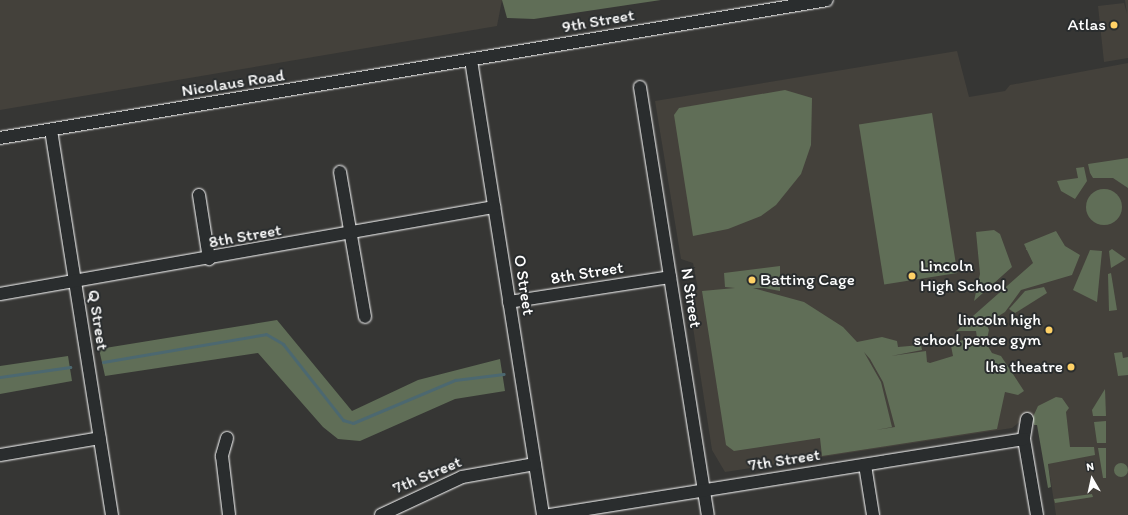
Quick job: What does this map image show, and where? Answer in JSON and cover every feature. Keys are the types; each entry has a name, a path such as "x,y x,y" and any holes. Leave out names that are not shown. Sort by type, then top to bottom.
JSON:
{"street":[{"name":"9th Street","path":"471,60 826,0"},
{"name":"Nicolaus Road","path":"0,138 471,60"},
{"name":"O Street","path":"471,60 543,515"},
{"name":"N Street","path":"640,87 708,515"},
{"name":"Q Street","path":"51,130 112,515"},
{"path":"340,172 364,317"},
{"path":"199,195 209,259"},
{"name":"8th Street","path":"0,294 351,235 389,224 494,207"},
{"name":"8th Street","path":"509,302 670,277"},
{"path":"1027,419 1024,439 1037,515"},
{"path":"0,454 100,438"},
{"path":"226,438 222,456 229,515"},
{"name":"7th Street","path":"550,515 1024,439"},
{"name":"7th Street","path":"381,515 462,477 535,464"},
{"path":"865,465 873,515"}],"shaded area":[{"path":"0,0 502,0 497,26 0,110"},
{"path":"1125,0 1128,0 1128,58 1104,62 1098,6 1124,3 1127,14"},
{"name":"Lincoln High School","path":"957,51 969,97 1005,91 1010,85 1128,63 1128,515 1056,515 1041,418 1022,420 1012,428 725,472 712,450 688,295 698,289 693,263 681,259 655,101"}],"green space":[{"path":"502,0 661,0 534,19 507,18"},
{"path":"785,90 812,98 811,145 801,174 776,205 761,216 728,229 693,236 674,115 679,108"},
{"path":"932,113 957,273 884,285 859,125"},
{"path":"1128,158 1128,188 1113,178 1093,178 1090,173 1088,164"},
{"path":"1084,167 1087,181 1075,199 1061,191 1057,181 1078,178 1076,168"},
{"path":"1104,189 1117,194 1122,207 1117,220 1104,225 1091,220 1086,207 1091,194"},
{"path":"994,230 1000,234 1012,267 974,301 980,274 976,232"},
{"path":"1056,231 1065,246 1080,255 1072,275 1021,290 1005,312 986,324 989,330 986,343 992,353 1001,356 1024,391 1018,395 1005,392 997,429 822,456 820,438 734,451 726,445 702,291 735,288 725,287 724,273 780,266 780,291 764,288 753,288 804,302 843,327 857,342 882,337 897,341 898,347 921,345 922,350 891,356 926,351 927,362 930,363 953,356 951,346 944,343 977,338 976,331 956,331 1033,263 1024,244","holes":["864,352 870,359 883,382 895,427 876,430 892,427 881,382"]},
{"path":"1112,249 1126,259 1111,268 1109,251"},
{"path":"1090,250 1102,251 1097,302 1073,290"},
{"path":"1111,273 1117,310 1109,311 1108,274"},
{"path":"1044,287 1047,293 1015,313 1009,309 1025,291"},
{"path":"277,320 352,411 418,380 500,359 505,391 455,399 360,441 338,439 323,427 258,353 105,376 99,349"},
{"path":"1122,352 1123,358 1128,357 1128,375 1118,376 1114,353"},
{"path":"68,356 72,381 0,394 0,366"},
{"path":"1105,389 1106,416 1093,416 1092,410"},
{"path":"1056,397 1062,398 1069,408 1066,412 1070,447 1094,447 1095,455 1048,464 1051,487 1048,488 1037,425 1034,425 1032,419 1038,406"},
{"path":"1106,421 1106,443 1097,443 1094,422"},
{"path":"1098,448 1106,448 1106,478 1103,478"},
{"path":"1121,463 1126,465 1128,470 1126,475 1121,477 1116,475 1114,470 1116,465"},
{"path":"1092,494 1093,497 1055,503 1054,499"}],"waterway":[{"path":"103,362 266,334 283,344 343,420 353,423 455,380 504,374"},
{"path":"0,377 70,367"}],"place":[{"name":"Atlas","path":"1114,25"},
{"name":"Lincoln High School","path":"912,276"},
{"name":"Batting Cage","path":"752,280"},
{"name":"lincoln high school pence gym","path":"1049,330"},
{"name":"lhs theatre","path":"1071,367"}]}
